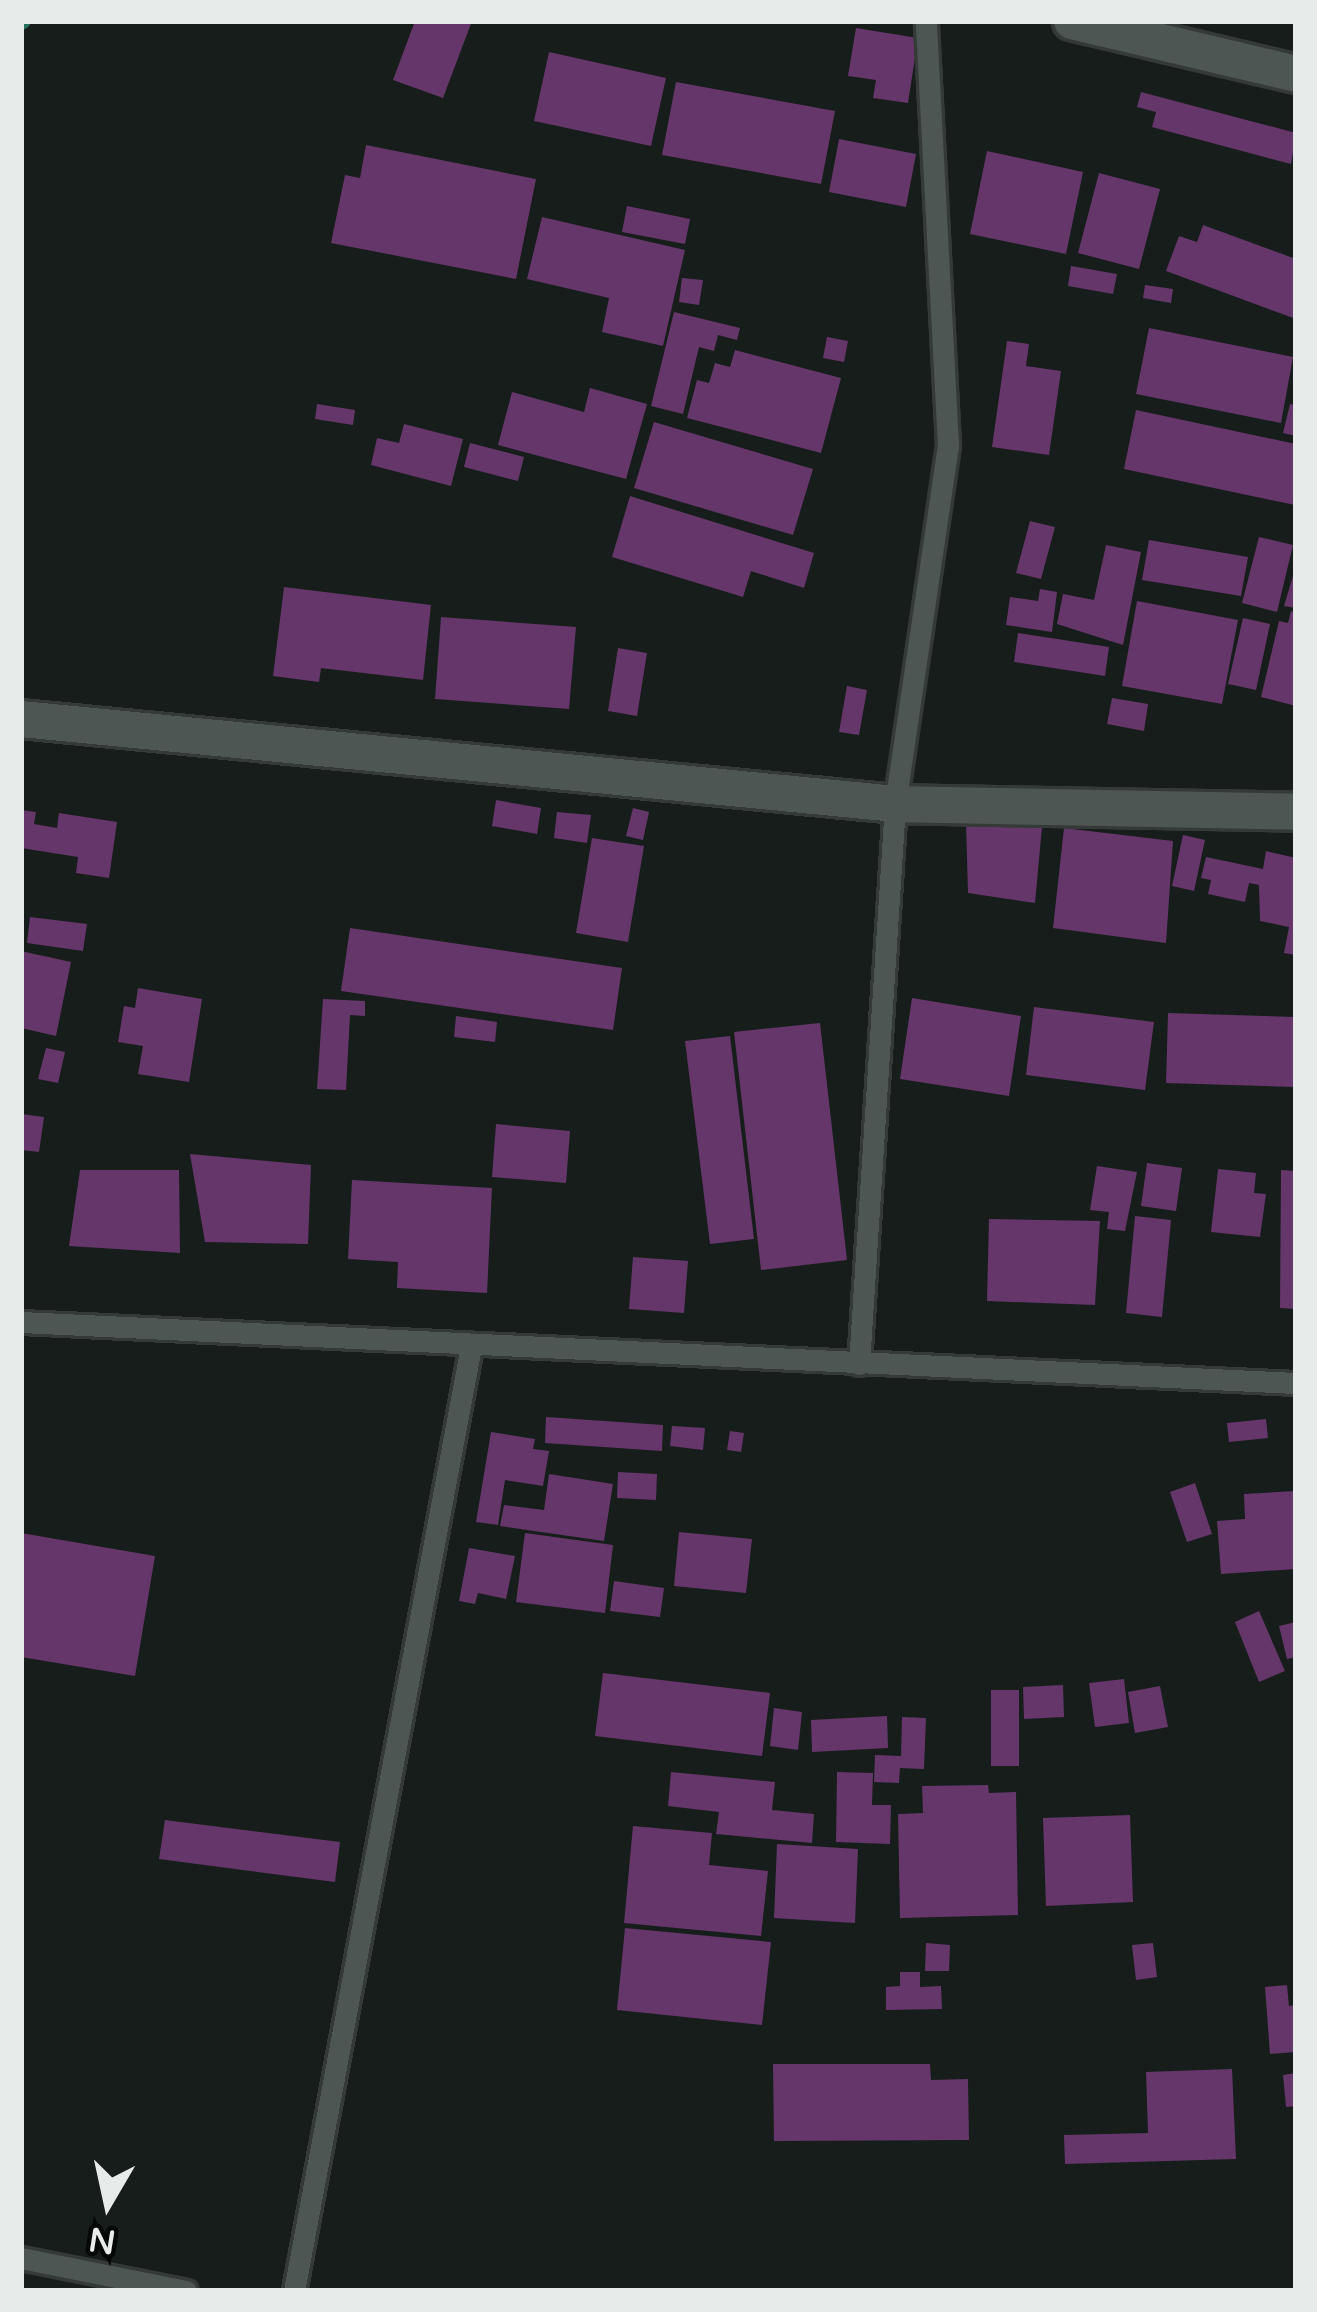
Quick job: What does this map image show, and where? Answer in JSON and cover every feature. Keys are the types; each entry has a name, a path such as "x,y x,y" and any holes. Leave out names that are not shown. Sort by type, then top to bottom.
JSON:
{"street":[{"path":"1072,21 1296,74"},
{"path":"21,719 895,804 1296,812"}],"lane":[{"path":"859,1364 895,804 948,445 926,21"},
{"path":"21,1322 1296,1383"},
{"path":"294,2291 471,1346"},
{"path":"21,2258 186,2291"}],"building":[{"path":"415,21 472,21 443,98 393,80"},
{"path":"856,28 918,38 908,103 873,98 876,80 848,76"},
{"path":"549,52 666,78 651,146 534,121"},
{"path":"676,82 835,111 821,184 662,155"},
{"path":"1141,92 1296,133 1291,164 1152,127 1156,112 1137,107"},
{"path":"839,139 916,154 906,207 829,192"},
{"path":"366,145 536,179 516,279 331,243 345,175 360,178"},
{"path":"987,151 1083,172 1066,254 970,234"},
{"path":"1099,173 1160,189 1139,269 1078,253"},
{"path":"627,206 690,219 685,244 622,232"},
{"path":"542,217 685,250 663,346 602,332 609,298 527,279"},
{"path":"1203,225 1296,259 1296,319 1166,271 1179,236 1197,242"},
{"path":"1071,266 1117,274 1113,294 1068,286"},
{"path":"682,278 703,280 699,305 679,302"},
{"path":"1145,285 1173,289 1171,303 1143,298"},
{"path":"674,312 740,328 737,340 718,335 714,351 699,347 683,414 651,406"},
{"path":"1149,328 1293,357 1281,423 1136,394"},
{"path":"827,337 848,341 844,362 823,358"},
{"path":"1007,341 1029,344 1026,366 1061,371 1049,455 992,447"},
{"path":"735,350 841,378 821,453 687,418 697,380 709,383 715,363 730,367"},
{"path":"590,388 647,404 626,479 498,445 512,392 584,412"},
{"path":"317,404 355,410 353,425 315,419"},
{"path":"1290,404 1296,405 1296,436 1283,433"},
{"path":"1136,410 1296,444 1295,505 1124,469"},
{"path":"654,422 813,469 793,535 634,488"},
{"path":"404,424 463,439 451,486 371,465 377,438 399,443"},
{"path":"470,443 524,457 518,481 464,467"},
{"path":"630,496 814,553 804,588 751,571 743,597 612,557"},
{"path":"1030,521 1055,527 1041,579 1016,573"},
{"path":"1259,537 1293,545 1277,612 1242,603"},
{"path":"1149,540 1248,557 1241,596 1142,580"},
{"path":"1106,545 1141,552 1123,645 1057,624 1063,594 1094,600"},
{"path":"1296,566 1296,608 1284,606"},
{"path":"284,587 431,605 423,680 321,668 319,682 273,676"},
{"path":"1040,589 1057,592 1052,632 1006,625 1010,597 1038,601"},
{"path":"1137,601 1238,620 1222,704 1122,686"},
{"path":"1291,611 1296,613 1296,706 1261,697 1279,621 1288,623"},
{"path":"441,617 576,627 569,709 435,699"},
{"path":"1243,618 1270,624 1256,690 1228,684"},
{"path":"1018,633 1109,647 1105,676 1014,662"},
{"path":"618,648 647,653 637,716 608,711"},
{"path":"847,686 867,690 859,735 839,732"},
{"path":"1112,698 1148,704 1144,731 1107,724"},
{"path":"496,800 541,808 537,834 492,826"},
{"path":"633,808 649,812 643,840 626,836"},
{"path":"21,810 36,812 34,824 57,828 59,813 117,822 109,878 76,873 78,857 21,848"},
{"path":"557,812 591,815 587,843 554,838"},
{"path":"966,823 1042,827 1035,903 968,893"},
{"path":"1064,828 1173,841 1166,943 1053,928"},
{"path":"1183,835 1205,840 1194,891 1172,886"},
{"path":"592,838 644,846 628,942 576,933"},
{"path":"1266,851 1296,858 1296,955 1284,953 1289,927 1260,921 1259,885 1249,883 1245,902 1208,894 1211,880 1201,878 1206,857 1263,869"},
{"path":"30,917 87,924 83,951 27,943"},
{"path":"350,928 622,968 613,1030 341,991"},
{"path":"21,951 71,962 56,1036 21,1028"},
{"path":"138,988 202,999 189,1082 138,1074 143,1046 118,1042 124,1006 135,1008"},
{"path":"912,998 1021,1016 1009,1096 900,1079"},
{"path":"323,999 365,1001 365,1016 350,1015 346,1090 317,1089"},
{"path":"1034,1007 1154,1022 1145,1090 1026,1075"},
{"path":"1168,1013 1296,1017 1296,1087 1166,1083"},
{"path":"456,1016 497,1022 495,1042 454,1037"},
{"path":"820,1023 847,1260 761,1270 734,1032"},
{"path":"730,1036 754,1239 710,1244 685,1041"},
{"path":"46,1048 65,1052 58,1083 38,1079"},
{"path":"21,1114 44,1117 39,1152 21,1150"},
{"path":"496,1124 570,1131 566,1183 492,1177"},
{"path":"190,1154 311,1165 308,1244 205,1242"},
{"path":"1147,1163 1182,1168 1176,1211 1141,1206"},
{"path":"1097,1166 1137,1172 1125,1231 1107,1229 1109,1212 1090,1210"},
{"path":"1218,1169 1256,1173 1254,1193 1266,1194 1260,1237 1211,1232"},
{"path":"80,1170 179,1170 180,1253 69,1246"},
{"path":"1281,1170 1296,1171 1296,1309 1280,1308"},
{"path":"352,1180 492,1188 487,1293 397,1288 398,1262 348,1259"},
{"path":"1135,1216 1171,1220 1162,1317 1126,1313"},
{"path":"989,1219 1100,1221 1095,1305 987,1301"},
{"path":"633,1257 688,1261 684,1313 629,1309"},
{"path":"546,1417 663,1425 662,1451 545,1443"},
{"path":"1266,1419 1268,1438 1229,1442 1227,1423"},
{"path":"672,1426 705,1428 703,1450 670,1446"},
{"path":"730,1431 744,1433 741,1452 727,1450"},
{"path":"491,1432 535,1439 533,1449 549,1451 543,1486 505,1480 498,1525 476,1522"},
{"path":"618,1472 657,1474 656,1500 617,1498"},
{"path":"549,1474 613,1484 604,1541 500,1526 504,1505 544,1510"},
{"path":"1195,1483 1212,1534 1187,1542 1170,1492"},
{"path":"1296,1491 1296,1569 1221,1574 1217,1521 1245,1519 1244,1494"},
{"path":"679,1532 752,1539 746,1593 674,1586"},
{"path":"21,1533 155,1556 135,1676 21,1657"},
{"path":"525,1533 613,1545 605,1613 516,1602"},
{"path":"469,1548 515,1556 506,1599 478,1593 475,1604 459,1601"},
{"path":"614,1581 664,1588 660,1617 610,1611"},
{"path":"1259,1611 1285,1671 1259,1682 1235,1622"},
{"path":"1296,1622 1296,1657 1287,1659 1279,1626"},
{"path":"603,1673 770,1693 762,1756 595,1736"},
{"path":"1124,1679 1129,1723 1095,1727 1089,1683"},
{"path":"1063,1685 1064,1717 1024,1719 1023,1687"},
{"path":"1160,1686 1168,1727 1135,1733 1128,1692"},
{"path":"991,1690 1019,1690 1019,1766 991,1766"},
{"path":"774,1708 802,1712 798,1750 770,1746"},
{"path":"887,1716 888,1748 812,1752 811,1720"},
{"path":"902,1717 926,1718 924,1769 900,1768 899,1783 874,1782 875,1755 901,1756"},
{"path":"671,1772 775,1782 772,1810 814,1814 812,1843 716,1834 719,1812 668,1806"},
{"path":"837,1772 873,1773 872,1805 891,1805 890,1844 836,1842"},
{"path":"988,1785 989,1793 1016,1792 1018,1915 900,1918 898,1814 923,1813 922,1786"},
{"path":"1130,1815 1133,1902 1046,1906 1043,1818"},
{"path":"165,1820 340,1842 335,1882 159,1859"},
{"path":"633,1826 712,1833 709,1865 768,1871 761,1936 624,1923"},
{"path":"777,1844 858,1849 855,1923 774,1918"},
{"path":"625,1928 771,1942 762,2025 617,2010"},
{"path":"926,1943 950,1945 949,1971 925,1971"},
{"path":"1153,1943 1157,1977 1136,1980 1132,1945"},
{"path":"900,1972 920,1972 920,1987 941,1986 942,2009 886,2010 886,1987 900,1986"},
{"path":"1287,1985 1289,2006 1296,2005 1296,2052 1270,2054 1265,1987"},
{"path":"773,2064 930,2064 931,2080 968,2079 969,2140 774,2141"},
{"path":"1232,2069 1236,2159 1065,2164 1064,2135 1148,2133 1146,2072"},
{"path":"1296,2073 1296,2106 1286,2107 1283,2075"}]}
